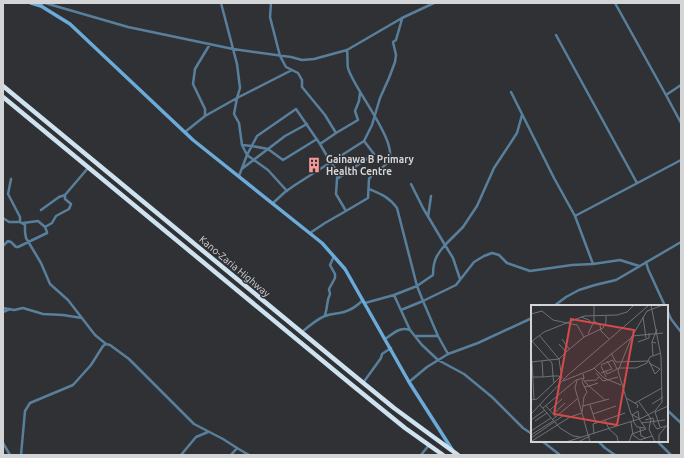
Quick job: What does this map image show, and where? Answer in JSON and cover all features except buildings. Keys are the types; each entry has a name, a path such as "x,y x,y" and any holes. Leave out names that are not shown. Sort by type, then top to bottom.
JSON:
{"highway":[{"name":"Kano-Zaria Highway","path":"3,86 363,383 400,413 458,455"},
{"name":"Kano-Zaria Highway","path":"3,97 352,385 443,455"}],"street":[{"path":"31,3 42,4 128,27 233,50 302,60 314,59 347,50 402,18 434,3"},
{"path":"221,3 237,64 240,88 234,114 239,123 242,146 247,154 268,170 287,191"},
{"path":"271,3 270,17 280,56 286,67 298,73 302,80 302,87 325,115 336,133"},
{"path":"615,3 681,123"},
{"path":"42,4 70,24 185,132 310,233 334,256 345,269 409,382 454,452"},
{"path":"273,203 287,191 364,142 395,62 396,55 393,42 396,40 402,18"},
{"path":"556,35 637,183"},
{"path":"205,116 205,108 193,84 195,69 210,44"},
{"path":"310,233 325,222 368,198 371,176 389,162 390,145 348,68 347,50"},
{"path":"185,132 205,116 292,70"},
{"path":"666,95 681,85"},
{"path":"320,144 358,120 355,111 359,101 360,92"},
{"path":"511,92 554,178 575,216 593,264"},
{"path":"239,176 247,154 257,136 296,110 338,172 336,194 346,211"},
{"path":"301,332 324,316 335,313 344,313 364,302 394,295 417,286 433,275 434,260 438,252 465,224 477,206 494,168 517,133 522,115"},
{"path":"243,168 285,136 306,124"},
{"path":"242,146 268,149 283,160 317,139"},
{"path":"337,179 374,154 364,142"},
{"path":"575,216 681,160"},
{"path":"41,210 59,197 65,195 88,168"},
{"path":"11,179 8,194 26,227 25,232 28,241 41,263 50,284 68,300 95,335 129,359 194,424 249,455"},
{"path":"411,184 428,217 453,258 460,279"},
{"path":"369,189 386,196 397,208 417,286 438,336 448,354"},
{"path":"45,227 52,223 56,216 65,212 70,207 71,204 65,199 65,195"},
{"path":"428,217 431,196"},
{"path":"3,218 9,222 38,221 45,227 47,233 16,247 8,241 3,246"},
{"path":"555,305 579,290 595,284 616,280 681,242"},
{"path":"401,310 456,285 474,262 492,253 499,255 507,263 530,271 620,260 639,266"},
{"path":"324,316 327,310 330,285 335,278 330,265 334,256"},
{"path":"646,262 665,305"},
{"path":"394,295 410,330 422,345 438,360 464,374 492,397 523,428 531,433"},
{"path":"3,308 23,308 43,314 63,315 82,319"},
{"path":"3,312 10,309"},
{"path":"668,312 671,319 681,332"},
{"path":"409,382 427,367 448,354 478,343 531,318"},
{"path":"386,339 403,328 410,330"},
{"path":"415,336 438,336"},
{"path":"21,455 26,411 30,404 73,385 91,365 103,346 106,344"},
{"path":"363,383 381,358 382,354 391,348"},
{"path":"668,411 681,423"},
{"path":"181,455 196,438 208,432"},
{"path":"543,442 560,455"},
{"path":"599,442 615,455"},
{"path":"657,442 671,455"},
{"path":"3,443 10,455"},
{"path":"421,455 429,445"},
{"path":"231,455 237,448"}],"place":[{"name":"Gainawa B Primary Health Centre","path":"314,165"}]}
